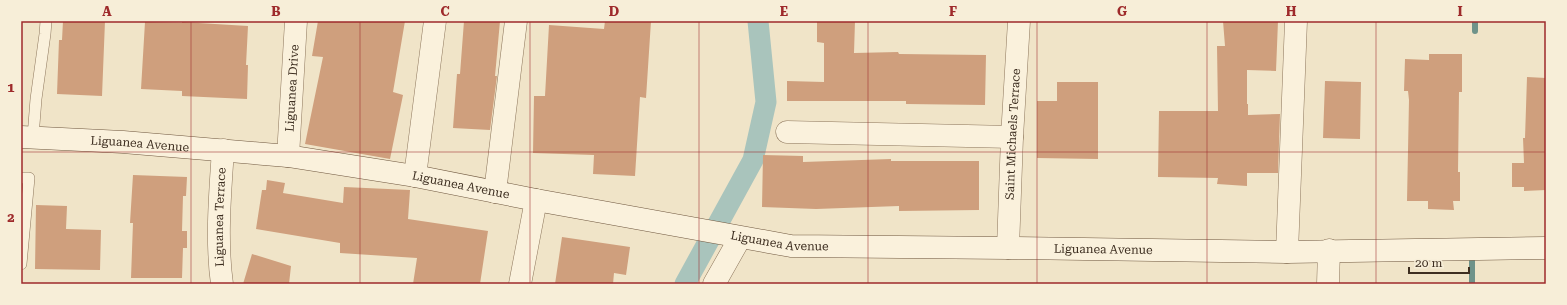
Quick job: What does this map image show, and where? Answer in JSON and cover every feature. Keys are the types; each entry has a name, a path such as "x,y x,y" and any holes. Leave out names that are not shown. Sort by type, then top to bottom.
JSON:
{"main road":[{"name":"Liguanea Drive","path":"288,156 296,21"},
{"path":"415,176 434,21"},
{"path":"495,192 516,21"},
{"name":"Saint Michaels Terrace","path":"1008,248 1012,137 1019,21"},
{"path":"1287,252 1296,21"},
{"path":"787,132 1012,137"},
{"name":"Liguanea Avenue","path":"27,137 123,142 288,156 415,176 536,200 791,246 1287,252 1329,250 1546,248"},
{"name":"Liguanea Terrace","path":"222,284 220,258 220,187 223,150"},
{"path":"520,284 536,200"},
{"path":"714,284 736,237"},
{"path":"1328,284 1329,250"}],"lane":[{"path":"27,137 36,98 46,21"},
{"path":"21,178 29,178 21,264"}],"building":[{"path":"63,21 105,21 102,96 57,94 59,40 62,40"},
{"path":"318,21 405,21 393,92 403,95 390,159 305,144 323,57 312,56"},
{"path":"464,21 500,21 495,76 497,76 490,130 453,128 457,74 460,74"},
{"path":"605,21 651,21 646,98 640,97 635,176 593,174 594,155 533,153 534,96 545,96 549,25 604,29"},
{"path":"817,21 855,21 854,53 898,52 899,54 986,55 985,105 906,104 906,101 787,101 787,81 824,82 824,43 817,42"},
{"path":"1223,21 1278,21 1276,71 1247,70 1247,104 1248,115 1280,114 1278,173 1247,173 1247,186 1217,184 1218,178 1158,177 1159,111 1218,111 1217,46 1225,46"},
{"path":"145,22 182,22 248,26 246,65 248,65 247,99 182,96 182,91 141,89"},
{"path":"1429,54 1462,54 1462,92 1459,92 1458,172 1460,172 1460,201 1453,201 1454,210 1428,209 1428,201 1407,201 1409,100 1408,91 1404,91 1405,59 1429,60"},
{"path":"1527,77 1546,78 1546,190 1524,191 1524,187 1512,187 1512,163 1524,163 1523,138 1525,138"},
{"path":"1325,81 1361,82 1360,139 1323,138"},
{"path":"1057,82 1098,82 1098,159 1037,158 1037,101 1057,101"},
{"path":"763,155 803,156 803,162 891,159 891,161 979,161 979,210 899,211 899,206 816,209 762,207"},
{"path":"133,175 187,177 186,196 183,196 182,231 187,231 187,248 183,248 182,278 131,278 133,223 130,223"},
{"path":"267,180 285,183 283,193 343,203 344,187 410,190 408,219 488,231 480,284 413,284 417,258 340,253 340,243 256,229 262,190 266,190"},
{"path":"36,205 67,206 66,229 101,230 100,270 35,269"},
{"path":"562,237 630,247 626,275 614,273 613,284 555,284"},
{"path":"252,254 291,266 289,284 243,284"}],"waterway":[{"path":"685,284 753,160 766,102 758,21"},
{"path":"1475,21 1475,31"},
{"path":"1472,261 1472,284"}]}
